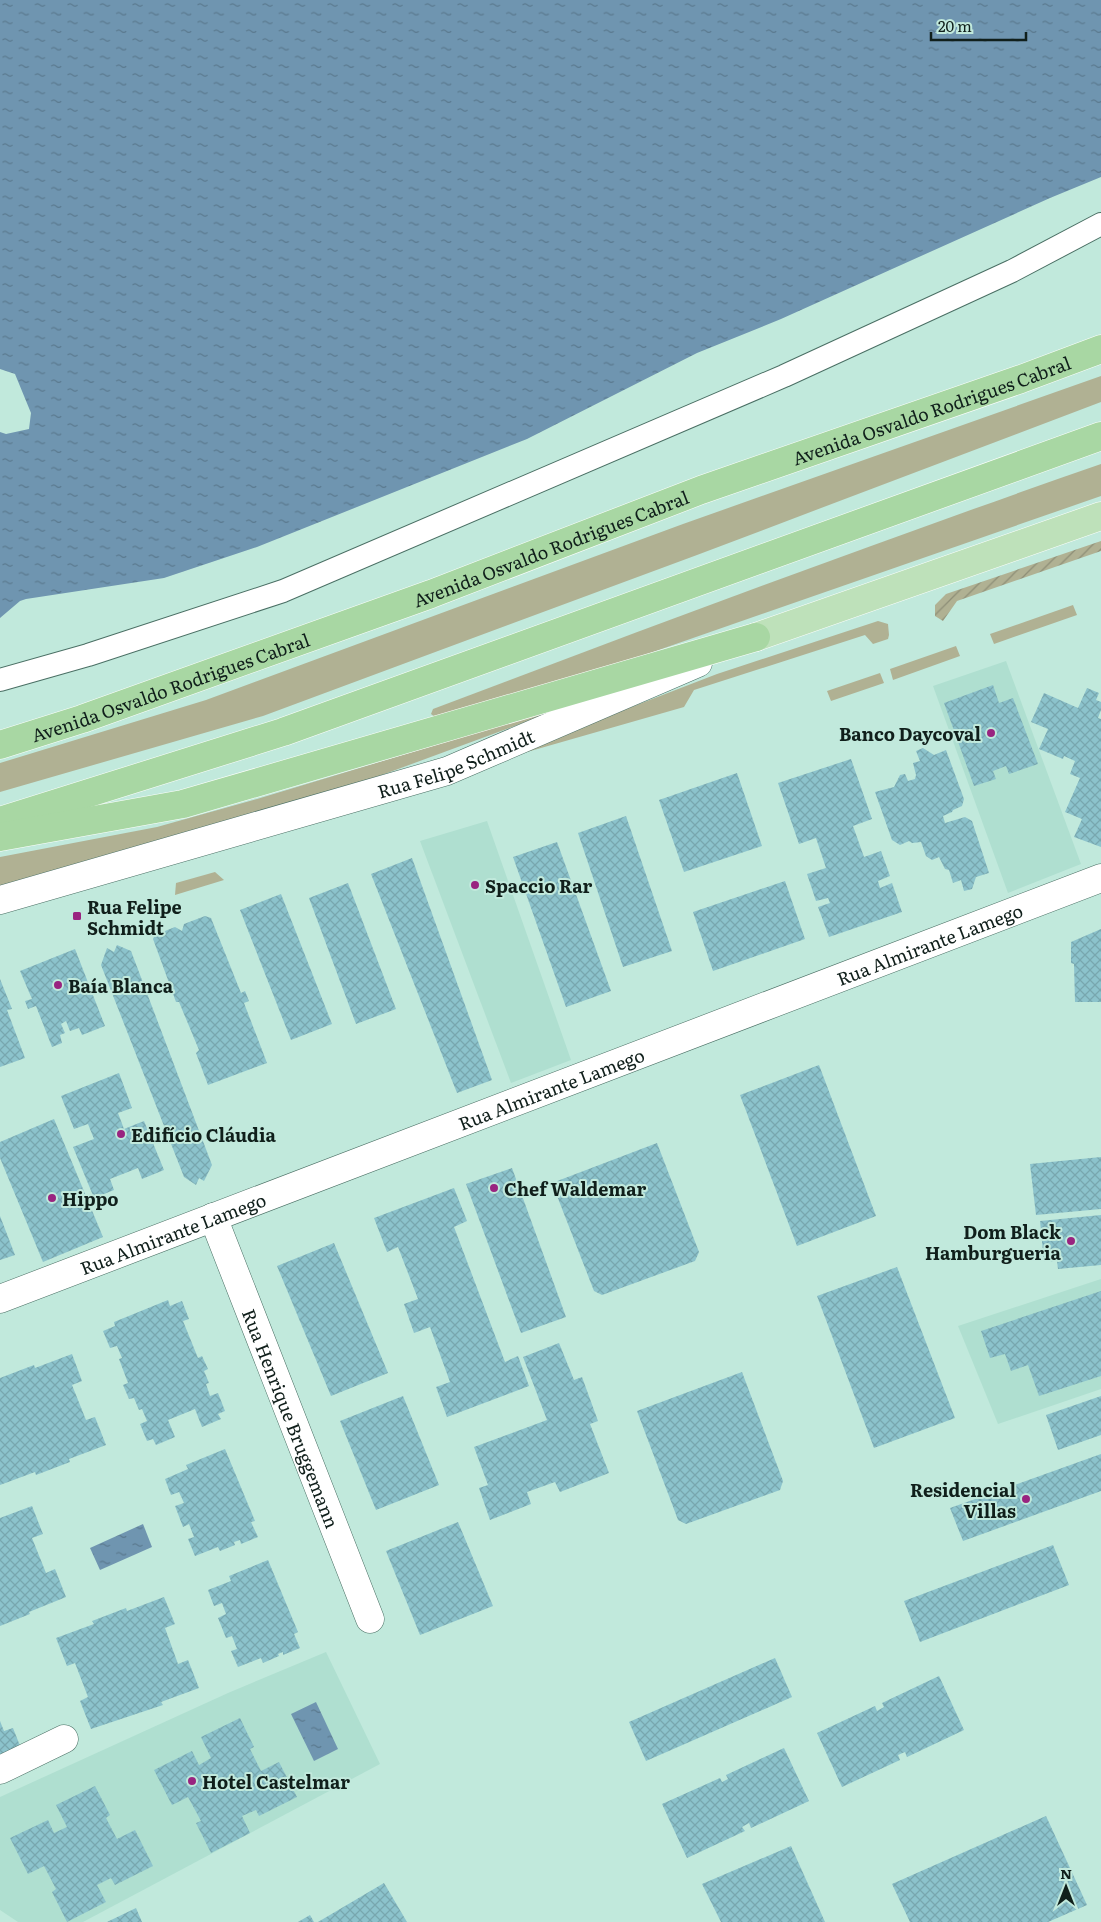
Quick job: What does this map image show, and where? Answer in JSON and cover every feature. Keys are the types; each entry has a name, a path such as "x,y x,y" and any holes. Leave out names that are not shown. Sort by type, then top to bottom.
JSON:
{"highway":[{"name":"Avenida Osvaldo Rodrigues Cabral","path":"0,745 82,719 394,607 701,490 1021,379 1101,348"},
{"path":"0,821 283,732 1101,436"},
{"path":"0,837 183,804 756,637"}],"main road":[{"path":"756,637 1101,516"},
{"name":"Rua Felipe Schmidt","path":"0,900 446,771 756,637"},
{"name":"Rua Almirante Lamego","path":"0,1299 1101,878"},
{"name":"Rua Henrique Bruggemann","path":"213,1217 370,1619"},
{"path":"0,1770 64,1739"}],"street":[{"path":"0,680 88,655 284,591 784,376 1012,271 1101,224"}],"shaded area":[{"path":"1101,376 1101,402 697,555 263,716 0,792 0,763 206,700 683,524"},
{"path":"1101,464 1101,496 610,667 435,717 431,714 433,709 683,615 933,523"},
{"path":"1101,541 1101,551 957,601 943,621 935,616 935,605 946,594"},
{"path":"1073,605 1077,615 994,644 990,634"},
{"path":"878,621 888,624 888,639 873,644 865,635 694,690 684,707 520,754 520,750 717,674"},
{"path":"956,646 960,656 893,680 890,669"},
{"path":"1006,661 1081,864 1008,893 933,686"},
{"path":"880,673 884,683 831,701 827,691"},
{"path":"588,699 268,817 0,887 0,857 157,827 257,799"},
{"path":"487,821 571,1060 511,1083 420,841"},
{"path":"215,872 224,880 175,895 176,883"},
{"path":"1101,1279 1101,1389 998,1424 958,1326"},
{"name":"Hotel Castelmar","path":"326,1652 380,1764 83,1922 18,1922 0,1910 0,1797 228,1693"}],"water":[{"path":"0,0 1101,0 1101,177 781,319 697,353 527,439 257,547 164,578 26,599 20,601 0,618 0,432 6,434 29,429 31,413 15,374 0,369"},
{"path":"143,1524 152,1547 100,1570 90,1548"},
{"path":"316,1702 338,1749 314,1761 291,1714"}],"building":[{"name":"Banco Daycoval","path":"993,685 999,703 1013,698 1038,764 1009,774 1006,766 993,771 996,779 974,786 944,703"},
{"path":"1087,688 1099,693 1096,700 1101,702 1098,718 1101,719 1101,847 1074,837 1082,819 1065,812 1080,778 1070,774 1075,761 1064,756 1063,759 1039,749 1048,729 1031,722 1044,693 1078,708"},
{"path":"923,748 934,755 946,750 964,799 962,806 943,816 945,823 965,817 972,821 989,873 976,877 972,889 964,891 961,880 953,883 949,870 945,869 939,857 932,860 926,856 921,842 912,843 909,841 900,845 892,840 875,792 894,787 900,775 905,774 908,781 915,779 913,763 920,761 916,751"},
{"path":"851,759 872,819 853,826 864,857 881,851 890,876 878,881 880,888 892,883 902,912 829,937 818,907 830,903 828,898 816,901 807,874 826,868 816,838 799,844 778,783"},
{"path":"737,773 762,846 684,872 659,800"},
{"path":"626,816 672,951 623,967 578,833"},
{"path":"557,842 611,991 566,1007 513,857"},
{"path":"412,858 492,1080 457,1093 371,874"},
{"path":"785,881 805,939 713,971 693,912"},
{"path":"348,883 396,1009 356,1024 309,898"},
{"path":"281,894 332,1024 291,1040 240,910"},
{"path":"205,916 211,918 241,993 245,991 249,1001 244,1003 267,1063 208,1085 196,1053 199,1050 179,1002 176,1002 153,939 155,935 175,927 182,931 184,924"},
{"path":"1101,929 1101,1002 1075,1002 1074,964 1071,963 1071,942"},
{"path":"117,945 131,951 212,1165 204,1181 199,1178 196,1185 184,1177 101,965 107,948 114,952"},
{"name":"Baía Blanca","path":"75,949 105,1026 82,1035 79,1028 70,1031 66,1021 61,1024 65,1033 60,1035 62,1043 52,1047 36,1006 28,1009 25,1001 32,999 20,971"},
{"path":"0,979 12,1009 7,1010 25,1058 0,1067"},
{"path":"819,1065 876,1216 797,1246 740,1095"},
{"name":"Edifício Cláudia","path":"119,1073 132,1108 118,1113 124,1129 144,1121 164,1170 142,1179 138,1168 110,1179 114,1190 94,1198 73,1147 94,1139 88,1124 74,1129 61,1096"},
{"name":"Hippo","path":"54,1119 103,1237 43,1262 0,1158 0,1142"},
{"path":"657,1143 699,1252 695,1261 602,1295 594,1291 552,1183"},
{"path":"1101,1157 1101,1209 1036,1215 1030,1164"},
{"path":"512,1168 566,1317 521,1333 466,1184"},
{"path":"454,1188 467,1221 454,1227 505,1362 518,1356 529,1386 447,1417 436,1387 450,1382 430,1327 414,1333 404,1304 418,1299 398,1247 387,1252 374,1218"},
{"name":"Dom Black Hamburgueria","path":"1101,1215 1101,1265 1058,1269 1057,1261 1044,1262 1040,1221"},
{"path":"0,1216 15,1255 0,1260"},
{"path":"334,1243 388,1373 331,1396 277,1266"},
{"path":"897,1267 955,1418 874,1448 817,1296"},
{"path":"1101,1291 1101,1376 1039,1396 1028,1365 1011,1371 1005,1354 990,1358 981,1331"},
{"path":"168,1300 170,1306 182,1301 189,1319 183,1321 198,1358 202,1356 208,1369 204,1371 209,1383 206,1384 210,1396 218,1393 225,1411 218,1414 221,1419 202,1427 195,1409 168,1420 175,1437 156,1445 153,1439 147,1441 140,1424 147,1421 142,1409 139,1410 134,1398 129,1399 123,1385 128,1383 119,1359 122,1358 117,1346 110,1348 103,1331 115,1326 114,1322"},
{"path":"559,1343 574,1380 582,1377 598,1421 590,1424 609,1473 560,1492 555,1482 527,1492 531,1504 490,1520 479,1488 488,1485 474,1447 547,1420 523,1357"},
{"path":"72,1354 82,1381 72,1385 86,1420 95,1417 106,1445 69,1459 70,1462 36,1475 35,1472 0,1485 0,1378 34,1365 35,1368"},
{"path":"742,1372 783,1481 780,1490 686,1524 678,1520 637,1411"},
{"path":"403,1396 439,1485 376,1510 340,1421"},
{"path":"1101,1396 1101,1435 1058,1450 1046,1415"},
{"path":"225,1449 255,1521 251,1522 258,1537 241,1544 240,1540 234,1542 235,1545 220,1551 218,1547 195,1556 188,1539 194,1537 189,1524 183,1527 175,1506 184,1503 179,1492 171,1495 165,1479 188,1469 186,1465"},
{"name":"Residencial Villas","path":"1101,1454 1101,1491 963,1541 950,1508"},
{"path":"32,1506 43,1534 32,1538 46,1573 55,1569 66,1597 0,1626 0,1518"},
{"path":"458,1522 493,1606 420,1635 386,1551"},
{"path":"1053,1545 1069,1585 920,1642 904,1601"},
{"path":"268,1560 298,1632 294,1634 300,1648 283,1655 283,1652 278,1654 279,1656 263,1663 261,1658 238,1667 231,1651 237,1649 232,1636 226,1638 218,1618 226,1614 222,1603 214,1606 208,1590 231,1581 229,1576"},
{"path":"164,1597 175,1624 165,1628 178,1664 188,1660 199,1688 161,1702 163,1705 91,1729 80,1701 88,1697 75,1663 67,1666 56,1638 94,1624 92,1621 126,1608 127,1611"},
{"path":"775,1658 792,1697 646,1761 629,1722"},
{"path":"939,1676 964,1730 907,1757 905,1752 898,1755 900,1760 842,1787 817,1733 875,1706 877,1711 884,1707 882,1703"},
{"path":"240,1718 254,1747 250,1749 261,1771 279,1762 297,1797 259,1816 256,1810 242,1816 250,1833 211,1853 196,1823 201,1821 188,1797 172,1805 154,1770 192,1751 199,1765 211,1758 201,1737"},
{"path":"0,1721 4,1731 13,1728 24,1756 0,1765"},
{"path":"784,1748 809,1801 751,1828 749,1823 742,1827 745,1831 687,1858 662,1804 720,1778 722,1782 728,1779 726,1775"},
{"path":"95,1786 110,1815 106,1818 117,1839 135,1830 153,1866 115,1885 111,1878 97,1885 106,1902 67,1922 52,1892 56,1889 44,1866 28,1874 10,1838 48,1820 54,1833 67,1827 56,1805"},
{"path":"1046,1816 1087,1905 1048,1922 910,1922 892,1884"},
{"path":"791,1846 825,1922 721,1922 702,1884"},
{"path":"384,1883 407,1922 318,1922"},
{"path":"136,1908 142,1922 107,1922"},
{"path":"310,1915 314,1922 298,1922"}],"place":[{"name":"Banco Daycoval","path":"991,733"},
{"name":"Spaccio Rar","path":"475,885"},
{"name":"Rua Felipe Schmidt","path":"77,916"},
{"name":"Baía Blanca","path":"58,985"},
{"name":"Edifício Cláudia","path":"121,1134"},
{"name":"Chef Waldemar","path":"494,1188"},
{"name":"Hippo","path":"52,1198"},
{"name":"Dom Black Hamburgueria","path":"1071,1241"},
{"name":"Residencial Villas","path":"1026,1499"},
{"name":"Hotel Castelmar","path":"192,1781"}]}
